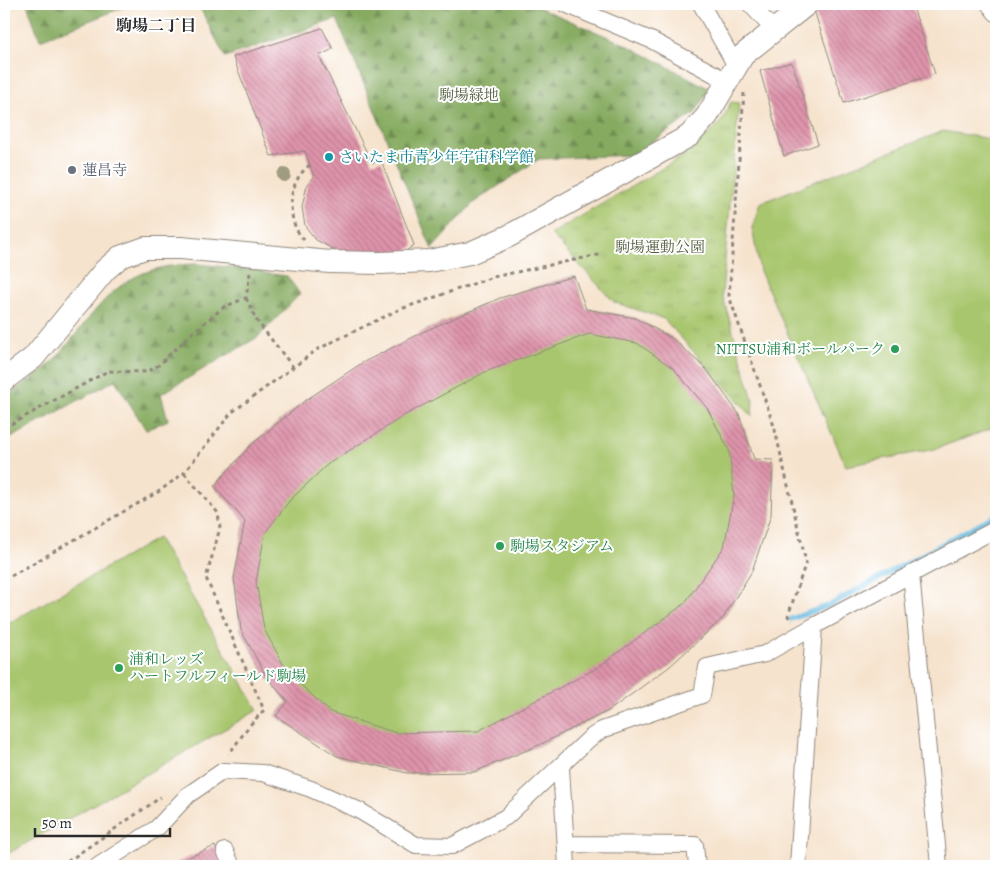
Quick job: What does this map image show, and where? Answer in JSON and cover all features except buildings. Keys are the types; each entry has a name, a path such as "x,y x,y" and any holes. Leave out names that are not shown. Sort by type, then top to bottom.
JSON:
{"street":[{"path":"565,4 731,73"},
{"path":"701,4 731,73"},
{"path":"750,4 774,30"},
{"path":"4,380 33,358 105,270 120,257 145,248 181,248 323,262 380,263 429,261 470,253 509,236 689,136 706,116 743,55 807,4"},
{"path":"989,4 996,13"},
{"path":"98,866 157,828 188,796 223,771 263,773 311,789 360,811 416,844 452,846 506,817 561,768 590,738 602,730 702,695 707,667 742,661 765,654 996,529"},
{"path":"911,574 940,866"},
{"path":"798,866 814,626"},
{"path":"561,768 567,866"},
{"path":"567,844 695,845 697,866"}],"path":[{"path":"731,73 741,79 744,90 730,296 774,426 806,562 788,616 796,628"},
{"path":"306,242 294,225 291,204 300,174 310,165"},
{"path":"4,580 158,492 184,473 231,413 318,349 398,310 493,276 603,254"},
{"path":"249,283 246,298 257,321 294,367"},
{"path":"4,428 108,371 147,372 159,365 193,332 224,307 246,298"},
{"path":"184,473 218,514 220,528 206,578 264,710 249,726 230,754 223,756"},
{"path":"61,866 166,794"}],"green space":[{"path":"27,4 132,4 40,40"},
{"name":"駒場緑地","path":"198,4 531,4 627,45 710,89 694,114 632,155 539,159 473,203 432,249 337,19 225,57"},
{"name":"駒場運動公園","path":"731,102 739,103 722,294 753,400 752,416 664,319 614,302 551,234 690,152 721,122"},
{"name":"NITTSU浦和ボールパーク","path":"943,131 996,140 996,427 935,449 846,466 760,271 752,228 760,203"},
{"path":"196,264 260,270 264,273 287,276 300,294 258,337 161,394 168,420 146,430 115,380 4,442 4,397 50,364 113,292 129,280 147,272 169,266"},
{"name":"駒場スタジアム","path":"574,276 586,309 635,318 672,338 707,370 739,414 754,459 773,460 771,515 752,571 723,618 669,667 610,710 537,746 474,772 407,773 337,756 276,716 288,702 266,676 241,630 234,578 245,521 214,486 250,446 306,400 425,331 500,298"},
{"name":"浦和レッズ ハートフルフィールド駒場","path":"158,538 258,710 4,856 4,626"}],"waterway":[{"path":"791,619 830,605 996,515"}],"place":[{"name":"さいたま市青少年宇宙科学館","path":"329,157"},
{"name":"蓮昌寺","path":"72,170"},
{"name":"NITTSU浦和ボールパーク","path":"895,349"},
{"name":"駒場スタジアム","path":"500,546"},
{"name":"浦和レッズ ハートフルフィールド駒場","path":"119,668"}],"district":[{"name":"駒場二丁目","path":"156,26"}]}
